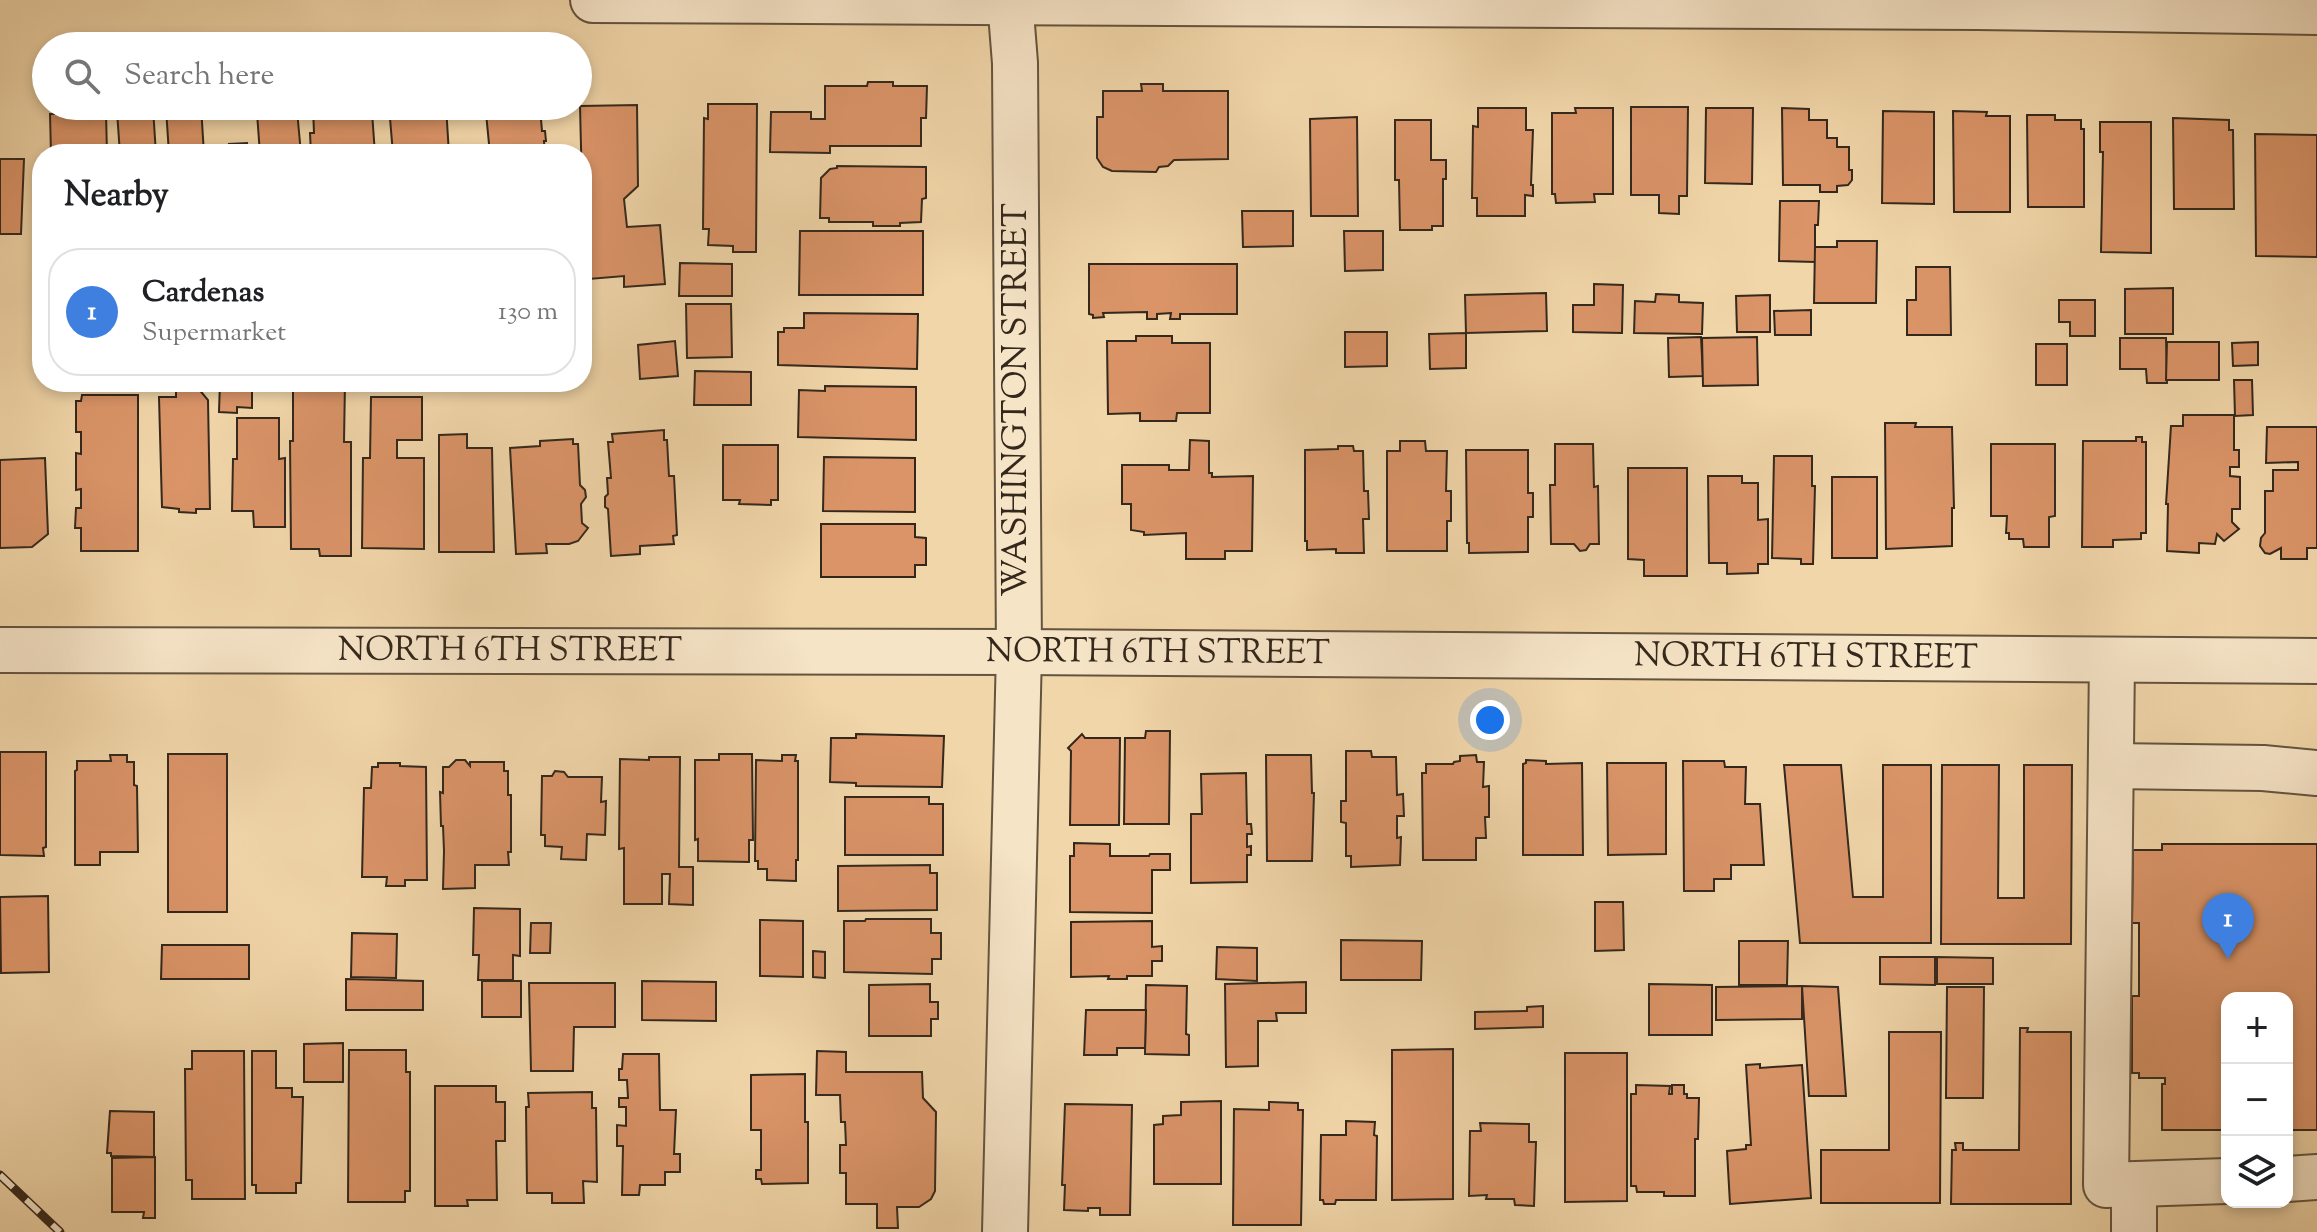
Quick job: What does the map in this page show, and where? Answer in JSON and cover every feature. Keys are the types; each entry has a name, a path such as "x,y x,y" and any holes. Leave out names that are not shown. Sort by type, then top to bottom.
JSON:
{"street":[{"path":"593,0 1977,3 2317,12"},
{"name":"WASHINGTON STREET","path":"1005,1232 1019,652 1015,63 1010,1"},
{"name":"NORTH 6TH STREET","path":"0,650 1019,652 2317,661"},
{"path":"2112,660 2106,1185 2221,1181"},
{"path":"2111,766 2263,768 2317,773"},
{"path":"2293,1179 2317,1177"},
{"path":"2134,1185 2134,1232"}],"building":[{"path":"868,82 927,86 926,118 921,118 921,146 830,146 830,153 770,152 771,112 811,112 811,119 825,119 825,86 867,86"},
{"path":"1141,84 1163,84 1163,91 1228,91 1228,159 1174,160 1168,166 1159,167 1156,172 1112,171 1103,167 1097,158 1097,117 1103,117 1103,91 1142,91"},
{"path":"708,104 757,104 756,252 733,252 733,246 708,245 709,229 703,229 704,118 708,119"},
{"path":"637,105 638,186 624,199 627,227 660,225 665,284 624,287 624,276 592,279 592,144 581,144 580,120 592,120 592,106"},
{"path":"1631,107 1688,107 1687,196 1679,196 1679,214 1659,213 1659,195 1631,195"},
{"path":"1478,108 1526,108 1526,130 1533,130 1533,196 1525,195 1525,216 1477,216 1477,198 1472,198 1473,126 1478,127"},
{"path":"1575,108 1613,108 1613,194 1594,194 1595,202 1556,203 1555,194 1552,194 1552,113 1576,113"},
{"path":"1706,108 1753,108 1752,184 1705,183"},
{"path":"1782,108 1809,109 1809,120 1827,120 1827,138 1837,138 1837,147 1849,147 1852,180 1848,185 1837,186 1837,192 1820,192 1820,185 1783,185"},
{"path":"1883,111 1934,112 1934,204 1882,203"},
{"path":"1953,111 2010,116 2010,212 1954,212"},
{"path":"2027,115 2055,115 2055,120 2081,120 2081,129 2084,129 2084,207 2028,207"},
{"path":"1357,117 1358,216 1311,216 1310,119"},
{"path":"2173,118 2229,120 2229,130 2233,130 2234,209 2174,209"},
{"path":"50,120 106,120 107,144 51,144"},
{"path":"118,120 154,120 155,144 119,144"},
{"path":"167,120 202,120 203,144 168,144"},
{"path":"258,120 298,120 300,144 259,144"},
{"path":"314,120 373,120 374,144 311,144 310,133 314,133"},
{"path":"390,120 447,120 448,144 392,144"},
{"path":"487,120 541,120 542,131 545,131 544,144 489,144"},
{"path":"1395,120 1431,120 1431,160 1446,160 1443,226 1432,226 1432,230 1400,230 1399,180 1395,180"},
{"path":"2100,122 2151,122 2151,253 2101,252 2103,152 2100,152"},
{"path":"2255,134 2317,135 2317,257 2256,256"},
{"path":"0,159 24,159 21,234 0,234"},
{"path":"837,166 926,167 926,198 922,199 921,222 873,226 873,222 829,222 829,218 820,218 821,178"},
{"path":"1780,201 1819,201 1818,225 1815,225 1815,262 1779,261"},
{"path":"1242,211 1293,211 1293,246 1243,247"},
{"path":"800,231 923,231 923,295 799,295"},
{"path":"1344,231 1383,231 1383,270 1345,271"},
{"path":"1837,241 1877,241 1876,303 1814,303 1815,247 1837,247"},
{"path":"680,263 732,264 732,296 679,296"},
{"path":"1089,264 1237,264 1237,314 1180,314 1180,319 1170,319 1171,313 1157,314 1157,319 1147,319 1147,312 1103,313 1104,317 1093,318 1089,314"},
{"path":"1916,267 1950,267 1951,335 1907,335 1907,300 1916,300"},
{"path":"1594,284 1623,285 1622,333 1573,332 1573,305 1594,305"},
{"path":"2173,288 2173,334 2125,334 2125,289"},
{"path":"1546,293 1547,331 1466,333 1465,295"},
{"path":"1656,294 1679,295 1679,302 1703,303 1702,334 1634,333 1635,301 1655,302"},
{"path":"1770,295 1770,332 1737,332 1736,296"},
{"path":"2059,300 2095,300 2095,336 2070,336 2070,322 2059,322"},
{"path":"686,304 731,304 732,357 687,358"},
{"path":"1811,310 1811,335 1775,335 1774,311"},
{"path":"804,313 918,314 917,369 778,365 778,332 784,332 784,328 804,328"},
{"path":"1345,332 1387,332 1387,366 1345,367"},
{"path":"1466,333 1466,368 1430,369 1429,334"},
{"path":"1136,336 1172,336 1172,343 1210,343 1210,413 1177,413 1176,421 1140,421 1140,413 1108,414 1107,341 1136,341"},
{"path":"1701,337 1703,376 1669,377 1668,338"},
{"path":"1757,337 1758,385 1703,386 1702,338"},
{"path":"2120,338 2166,338 2167,383 2147,383 2146,369 2120,369"},
{"path":"675,341 678,376 640,379 638,345"},
{"path":"2167,342 2219,342 2219,380 2166,380"},
{"path":"2258,342 2258,365 2233,366 2232,343"},
{"path":"2036,344 2067,344 2067,385 2036,385"},
{"path":"695,371 751,372 751,405 694,405"},
{"path":"2234,380 2252,380 2253,415 2235,416"},
{"path":"825,386 916,387 916,440 798,437 799,390 825,391"},
{"path":"176,392 201,392 208,400 210,509 196,509 196,513 162,507 159,397 176,397"},
{"path":"220,392 252,392 252,408 237,407 237,413 219,412"},
{"path":"293,392 345,392 344,442 351,442 351,556 320,556 319,549 291,549 290,441 293,441"},
{"path":"82,395 138,395 138,551 81,551 81,528 75,528 76,508 81,508 81,489 76,490 76,453 81,454 81,432 76,432 76,401 81,401"},
{"path":"371,397 422,397 422,440 397,440 397,458 424,458 424,549 362,548 363,458 370,458"},
{"path":"2183,415 2234,415 2234,450 2239,450 2239,467 2230,467 2230,476 2240,477 2240,509 2232,509 2232,522 2239,529 2224,541 2217,534 2215,544 2199,543 2199,553 2167,551 2166,504 2171,426 2183,426"},
{"path":"237,418 279,418 279,459 285,458 285,527 254,527 253,511 232,511"},
{"path":"1885,423 1952,427 1952,546 1886,549"},
{"path":"2267,427 2317,427 2317,548 2307,548 2307,559 2281,559 2281,548 2270,554 2260,546 2265,533 2265,491 2273,491 2273,470 2298,470 2298,462 2266,463"},
{"path":"664,430 669,476 674,476 677,535 673,536 674,544 640,546 640,554 611,556 608,509 605,507 607,478 611,478 608,442 613,442 612,434"},
{"path":"467,434 467,448 492,448 494,552 439,552 439,435"},
{"path":"2136,437 2142,437 2142,442 2146,442 2146,533 2141,533 2141,539 2113,540 2113,547 2082,547 2083,441 2136,441"},
{"path":"573,439 573,444 578,444 580,485 586,497 581,504 582,523 588,528 578,541 546,544 547,553 516,554 510,448 540,446 540,441"},
{"path":"1190,440 1209,441 1209,473 1212,477 1253,476 1252,551 1225,551 1225,559 1186,559 1186,533 1144,535 1144,532 1131,530 1131,504 1122,504 1122,465 1169,465 1169,470 1189,470"},
{"path":"1400,441 1425,441 1426,451 1447,451 1446,491 1451,491 1451,521 1447,521 1447,551 1387,551 1387,451 1400,451"},
{"path":"1555,444 1593,444 1594,487 1598,486 1599,544 1590,544 1586,550 1580,551 1574,544 1551,544 1550,485 1555,485"},
{"path":"1991,444 2055,444 2055,516 2049,517 2049,547 2024,547 2023,539 2009,539 2009,533 2006,533 2007,516 1991,516"},
{"path":"723,445 778,445 778,500 771,500 771,505 723,500"},
{"path":"1338,446 1353,446 1354,451 1363,451 1364,491 1368,491 1369,519 1363,519 1364,553 1336,553 1336,549 1307,550 1305,450 1338,449"},
{"path":"1466,450 1528,450 1528,493 1533,493 1533,517 1528,517 1528,552 1469,553"},
{"path":"1774,456 1812,456 1812,486 1815,486 1813,564 1801,564 1801,559 1772,558"},
{"path":"824,457 915,458 915,512 823,511"},
{"path":"45,458 48,534 32,547 0,548 0,460"},
{"path":"1628,468 1687,468 1687,576 1644,576 1644,560 1628,559"},
{"path":"1708,476 1742,476 1742,483 1758,483 1758,520 1768,519 1768,564 1758,564 1758,573 1727,574 1727,563 1709,563"},
{"path":"1832,477 1877,477 1877,558 1832,558"},
{"path":"821,524 915,524 915,537 926,538 926,565 915,565 915,577 821,577"},
{"path":"1146,731 1170,731 1169,824 1124,824 1125,738 1145,738"},
{"path":"856,734 944,736 942,787 856,786 856,783 830,782 831,738 856,738"},
{"path":"1082,734 1085,738 1120,738 1119,825 1070,825 1071,751 1068,748"},
{"path":"1346,751 1371,751 1372,757 1396,757 1397,795 1403,794 1404,816 1397,816 1397,838 1401,837 1400,865 1351,867 1351,856 1346,856 1346,823 1341,822 1341,801 1346,801"},
{"path":"0,752 46,752 44,856 0,855"},
{"path":"168,754 227,754 227,912 168,912"},
{"path":"719,754 752,754 753,840 749,840 749,862 698,861 695,760 719,760"},
{"path":"110,755 127,755 127,762 134,762 138,852 100,852 100,865 75,865 77,761 111,761"},
{"path":"782,755 796,755 795,761 798,761 796,881 767,880 767,869 758,869 758,861 755,861 756,760 782,761"},
{"path":"1266,755 1311,755 1314,793 1312,861 1267,861"},
{"path":"1476,755 1477,762 1484,762 1483,787 1489,786 1489,817 1485,817 1486,838 1476,838 1476,860 1423,860 1422,773 1426,773 1426,764 1453,764 1460,761 1460,756"},
{"path":"649,757 680,757 679,867 693,867 693,905 669,904 670,874 662,874 662,904 624,904 624,848 619,849 620,759 649,760"},
{"path":"456,760 465,760 470,766 470,762 504,762 504,771 508,771 508,795 511,795 511,852 508,852 509,865 475,865 475,888 443,889 440,792 443,793 443,767 449,767"},
{"path":"1526,760 1546,761 1546,764 1582,763 1583,855 1523,855 1523,764"},
{"path":"1683,761 1724,761 1725,767 1746,767 1745,804 1760,804 1764,865 1731,865 1731,879 1714,879 1714,891 1684,891"},
{"path":"378,763 426,767 427,880 405,880 405,886 386,886 387,877 362,877 364,788 371,788 372,767 378,767"},
{"path":"1607,763 1666,763 1666,854 1608,855"},
{"path":"1784,765 1841,765 1853,897 1883,897 1883,765 1931,765 1931,943 1800,943"},
{"path":"1942,765 1999,765 1998,898 2024,898 2024,765 2072,765 2071,944 1941,944"},
{"path":"555,771 564,772 568,777 602,777 601,802 606,801 605,835 587,834 586,860 561,859 562,847 545,846 545,835 541,835 542,776 552,776"},
{"path":"1246,773 1247,824 1251,824 1252,834 1247,834 1247,847 1251,846 1251,855 1247,855 1247,882 1191,883 1191,814 1202,814 1201,774"},
{"path":"845,797 929,797 929,804 943,804 943,855 845,855"},
{"path":"1074,843 1110,844 1110,856 1170,854 1170,870 1152,870 1152,913 1070,912 1070,856 1074,856"},
{"path":"2162,844 2317,844 2317,1130 2293,1130 2293,992 2221,992 2221,1130 2162,1130 2162,1084 2165,1084 2165,1078 2139,1078 2139,1073 2132,1073 2132,996 2139,996 2139,923 2132,923 2133,850 2162,850"},
{"path":"930,865 930,873 937,873 937,910 838,911 838,866"},
{"path":"48,896 49,972 1,973 0,897"},
{"path":"1595,902 1623,902 1624,950 1595,951"},
{"path":"474,908 520,909 520,956 513,955 513,980 478,980 479,955 473,955"},
{"path":"931,919 931,933 941,933 941,959 932,959 932,974 844,972 844,921"},
{"path":"760,920 803,921 803,977 760,976"},
{"path":"1152,921 1152,947 1162,946 1162,961 1152,961 1152,976 1127,976 1127,979 1071,977 1071,922"},
{"path":"531,923 551,923 550,953 530,953"},
{"path":"352,933 397,934 396,978 351,977"},
{"path":"1341,940 1422,941 1421,980 1341,980"},
{"path":"1739,941 1788,941 1787,985 1739,985"},
{"path":"162,945 249,945 249,979 161,979"},
{"path":"1217,947 1257,948 1257,981 1216,979"},
{"path":"813,951 825,952 825,978 813,977"},
{"path":"1880,957 1935,957 1935,985 1880,984"},
{"path":"1937,957 1993,958 1993,984 1937,984"},
{"path":"346,979 423,981 423,1010 346,1010"},
{"path":"482,981 521,981 521,1017 482,1017"},
{"path":"642,981 716,982 716,1021 642,1020"},
{"path":"1306,982 1306,1013 1276,1013 1277,1021 1258,1021 1258,1066 1226,1067 1225,984"},
{"path":"529,983 615,983 615,1027 574,1027 573,1071 531,1071"},
{"path":"930,984 930,1002 938,1002 938,1019 931,1019 931,1036 869,1036 869,985"},
{"path":"1649,984 1712,985 1712,1035 1649,1035"},
{"path":"1146,985 1187,986 1189,1055 1145,1054"},
{"path":"1802,986 1838,987 1846,1096 1809,1096"},
{"path":"1802,986 1802,1019 1716,1020 1716,987"},
{"path":"1947,987 1984,987 1983,1098 1946,1098"},
{"path":"1543,1006 1543,1027 1475,1029 1475,1012 1527,1011 1527,1007"},
{"path":"1086,1010 1146,1010 1145,1048 1117,1048 1117,1055 1084,1055"},
{"path":"2020,1028 2028,1028 2027,1032 2071,1032 2071,1204 1951,1204 1952,1150 1956,1150 1955,1143 1963,1143 1963,1150 2019,1150"},
{"path":"1889,1032 1941,1032 1940,1203 1821,1203 1821,1150 1889,1150"},
{"path":"343,1043 343,1082 304,1082 304,1044"},
{"path":"1453,1049 1453,1199 1392,1200 1392,1050"},
{"path":"349,1050 406,1050 406,1072 410,1072 410,1191 405,1191 405,1202 348,1202"},
{"path":"192,1051 244,1051 245,1199 192,1199 192,1180 186,1180 185,1069 192,1069"},
{"path":"252,1051 276,1051 276,1088 292,1088 292,1097 303,1097 301,1183 296,1183 296,1193 256,1193 256,1185 252,1185"},
{"path":"817,1051 846,1052 846,1072 922,1072 923,1098 936,1112 935,1191 931,1199 919,1207 897,1207 898,1228 877,1228 877,1204 846,1204 846,1173 840,1173 840,1145 846,1145 840,1095 816,1095"},
{"path":"1565,1053 1627,1053 1627,1201 1565,1202"},
{"path":"623,1054 659,1054 660,1110 676,1110 674,1154 680,1154 680,1172 665,1172 665,1185 640,1185 639,1195 622,1195 623,1146 617,1146 617,1125 626,1126 626,1107 619,1107 619,1098 628,1098 627,1080 619,1080"},
{"path":"1760,1064 1760,1068 1802,1065 1811,1198 1730,1204 1727,1151 1746,1149 1746,1145 1751,1145 1746,1065"},
{"path":"805,1074 808,1183 762,1184 761,1179 756,1179 756,1170 761,1170 761,1130 751,1130 751,1075"},
{"path":"1636,1085 1670,1086 1669,1094 1672,1094 1672,1085 1684,1085 1687,1098 1699,1098 1695,1196 1637,1192 1636,1186 1631,1186 1631,1094 1636,1094"},
{"path":"435,1086 496,1086 496,1102 505,1102 505,1141 496,1141 497,1200 467,1200 468,1206 435,1206"},
{"path":"592,1092 592,1108 596,1108 597,1182 583,1181 584,1203 552,1203 552,1193 527,1193 528,1093"},
{"path":"1221,1101 1221,1184 1154,1184 1154,1125 1163,1124 1163,1116 1181,1115 1181,1102"},
{"path":"1269,1102 1298,1103 1298,1110 1303,1110 1301,1225 1233,1225 1234,1109 1269,1110"},
{"path":"1065,1104 1132,1105 1130,1215 1100,1215 1100,1208 1064,1210"},
{"path":"110,1111 154,1112 154,1157 111,1156 107,1153"},
{"path":"1346,1121 1375,1122 1376,1200 1336,1200 1335,1204 1324,1204 1320,1200 1321,1135 1346,1135"},
{"path":"1480,1123 1529,1124 1529,1142 1536,1142 1534,1206 1515,1205 1514,1199 1469,1196 1470,1131 1481,1131"},
{"path":"155,1157 155,1218 143,1218 144,1212 112,1212 112,1158"}],"railway":[{"path":"0,1175 60,1232"}],"place":[{"name":"Cardenas","path":"2228,959"}]}
